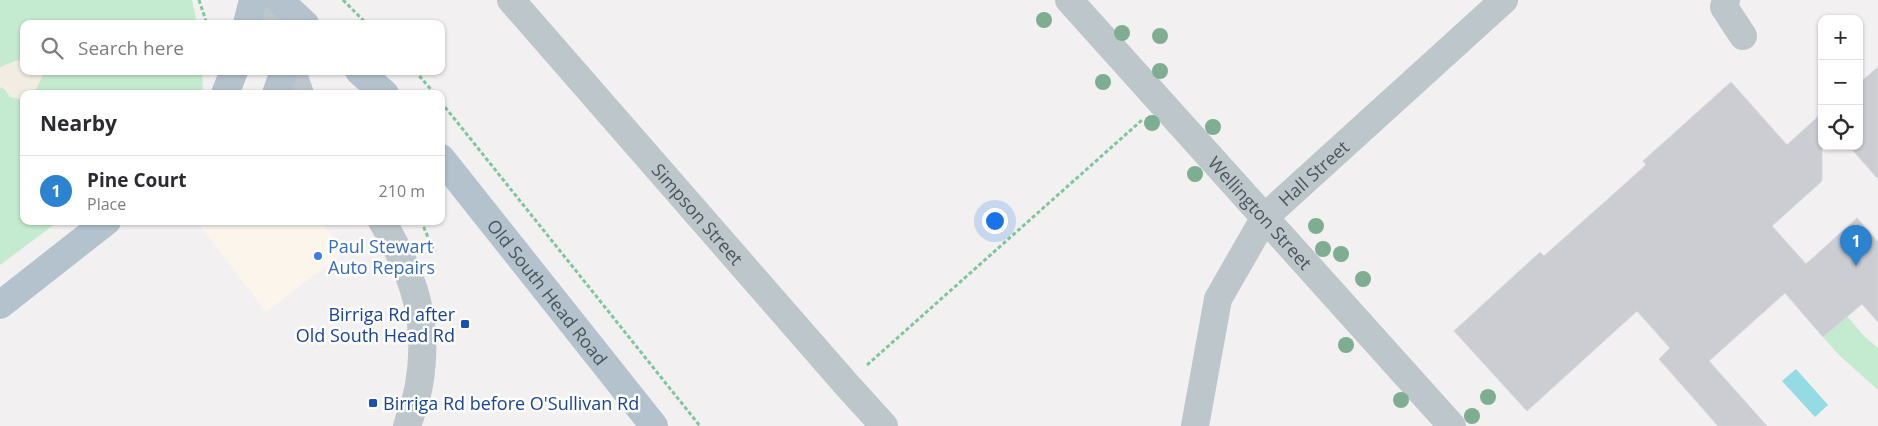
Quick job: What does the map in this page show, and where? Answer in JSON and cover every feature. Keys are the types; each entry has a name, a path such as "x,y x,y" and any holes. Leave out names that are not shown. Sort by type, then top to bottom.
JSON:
{"main road":[{"path":"248,20 253,0"},
{"path":"278,0 304,17"},
{"path":"227,90 232,75"},
{"path":"277,90 283,75"},
{"path":"364,75 380,90"},
{"name":"Old South Head Road","path":"445,163 654,426"},
{"path":"0,305 102,225"}],"street":[{"path":"265,0 272,20"},
{"name":"Simpson Street","path":"511,0 884,426"},
{"name":"Wellington Street","path":"1068,0 1452,426"},
{"name":"Hall Street","path":"1195,426 1218,299 1265,217 1504,0"},
{"path":"1726,0 1724,7 1743,36"},
{"path":"293,75 299,90"},
{"path":"384,225 394,242 417,296 424,340 419,387 407,426"}],"path":[{"path":"199,0 206,20"},
{"path":"343,0 363,20"},
{"path":"418,75 432,90"},
{"path":"846,384 1161,103"},
{"path":"445,107 700,426"}],"shaded area":[{"path":"200,225 324,225 344,252 266,312"}],"green space":[{"path":"0,0 192,0 196,20 20,20 20,75 202,75 203,90 20,90 20,225 54,225 0,265"},
{"path":"1847,316 1864,336 1878,348 1878,390 1839,355 1823,337"}],"sand":[{"path":"20,60 20,75 43,75 36,90 20,90 20,99 10,97 0,87 0,67"}],"water":[{"path":"1796,369 1828,405 1815,417 1782,381"}],"building":[{"path":"1878,67 1878,179 1853,150 1863,150 1863,80"},
{"path":"1731,82 1787,145 1818,117 1818,150 1822,150 1822,181 1772,226 1806,264 1857,218 1878,242 1878,322 1862,304 1823,337 1785,293 1709,361 1767,426 1718,426 1659,359 1670,348 1637,311 1527,411 1454,331 1540,252 1544,256 1646,165 1643,161"}],"place":[{"name":"Paul Stewart Auto Repairs","path":"318,256"},
{"name":"Pine Court","path":"1856,266"},
{"name":"Birriga Rd after Old South Head Rd","path":"465,324"},
{"name":"Birriga Rd before O'Sullivan Rd","path":"373,403"}]}
